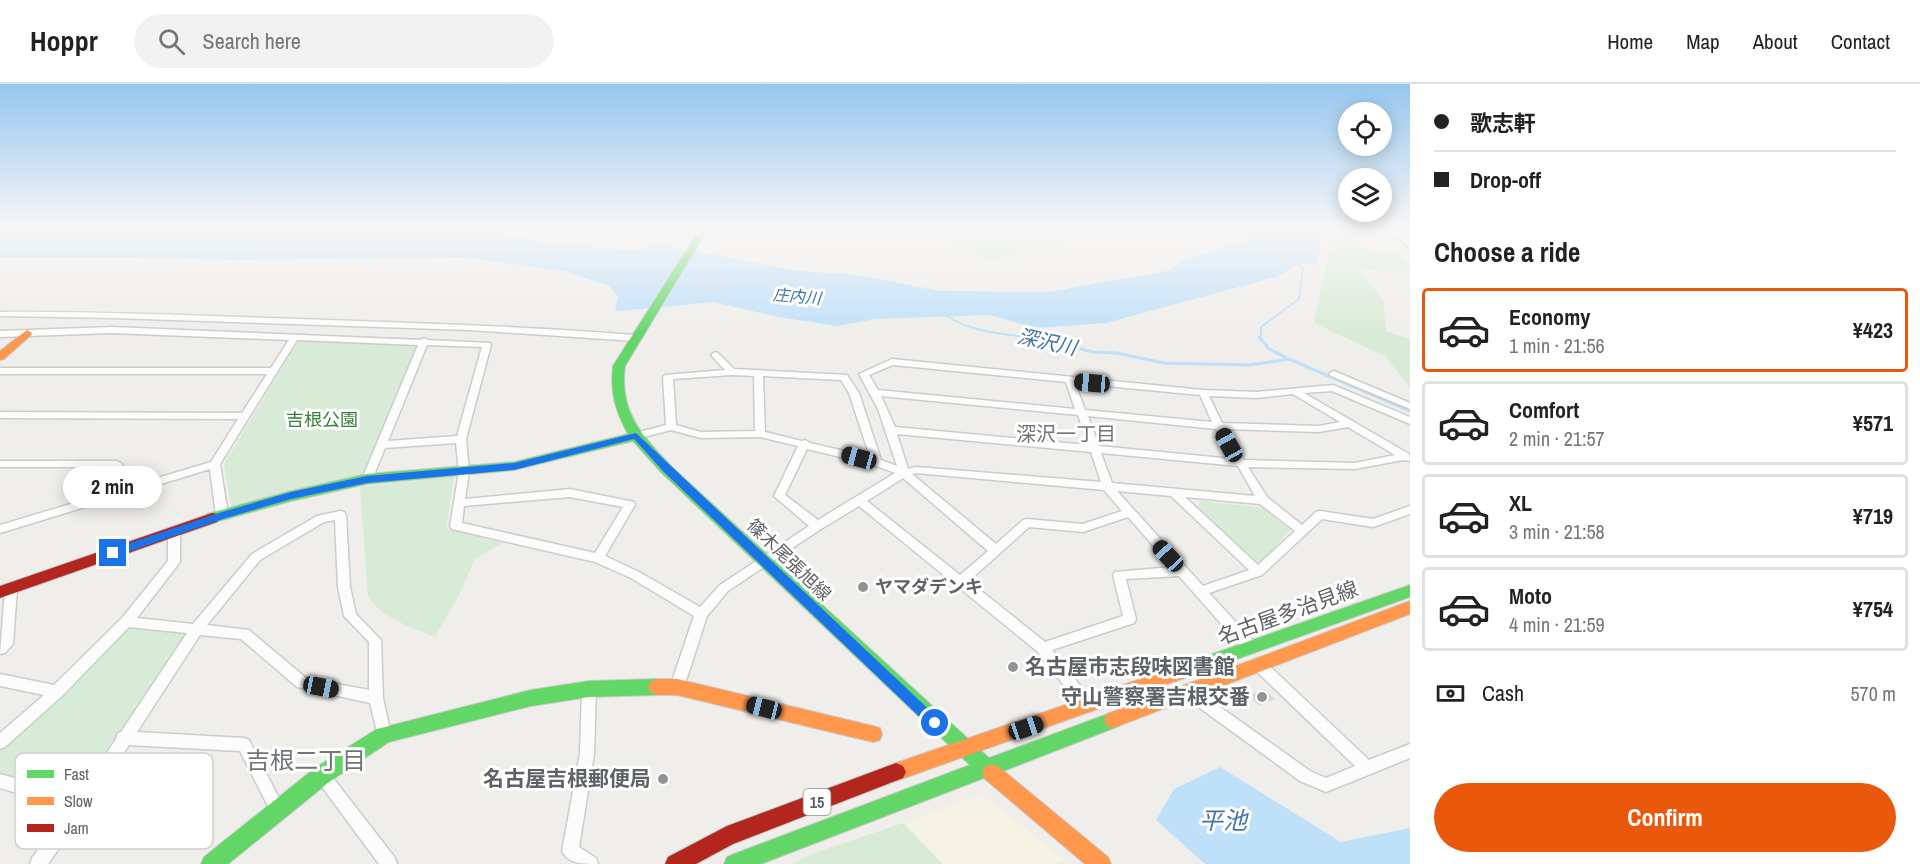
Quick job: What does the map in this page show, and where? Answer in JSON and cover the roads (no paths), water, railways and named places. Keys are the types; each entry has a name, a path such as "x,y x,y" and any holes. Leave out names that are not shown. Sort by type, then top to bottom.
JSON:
{"main road":[{"name":"篠木尾張旭線","path":"682,263 619,366 616,381 621,410 636,436 648,451 963,749 1101,864"},
{"path":"0,357 27,333"},
{"path":"5,590 222,515 291,496 367,479 464,472 544,460 636,436"},
{"name":"名古屋多治見線","path":"675,864 727,836 963,749 1410,591"},
{"name":"名古屋多治見線","path":"734,864 1410,607"},
{"path":"211,864 322,775 384,735 531,698 590,689 677,687 873,734"}],"street":[{"path":"0,314 96,314 638,334"},
{"path":"0,320 96,314"},
{"path":"0,334 112,330 487,345 462,439 464,472 456,526 598,558 635,575 701,614"},
{"path":"222,515 215,464 243,416 294,339"},
{"path":"367,479 424,341"},
{"path":"715,355 732,372"},
{"path":"904,473 892,430 876,393 864,374 892,362 1203,393 1257,395 1333,388 1410,421"},
{"path":"0,371 272,371"},
{"path":"671,427 668,377 732,372 844,377 854,393 877,462"},
{"path":"758,374 760,434"},
{"path":"1334,374 1410,406"},
{"path":"1070,381 1109,489 1128,513 1251,648"},
{"path":"876,393 1219,426 1319,429 1348,423"},
{"path":"1203,393 1219,426 1263,500 1303,531"},
{"path":"1297,393 1408,458"},
{"path":"0,415 243,416"},
{"path":"636,436 671,427 701,435 760,434 877,462 904,473 996,551"},
{"path":"892,430 1240,463 1355,466 1408,458"},
{"path":"380,445 462,439"},
{"path":"805,443 779,496 817,526"},
{"path":"0,464 117,464 119,492"},
{"path":"0,529 215,464"},
{"path":"677,687 701,614 724,588 817,526 904,473 916,470 1109,489 1263,500"},
{"path":"459,503 570,493 630,505 598,558"},
{"path":"1175,494 1258,572"},
{"path":"859,500 1043,648 1088,706"},
{"path":"1201,591 1258,572 1320,515 1373,523 1410,510"},
{"path":"960,582 1027,523 1083,528 1128,513"},
{"path":"114,753 198,627 256,557 321,519 339,514 344,587 350,616 375,640 375,698 384,735"},
{"path":"0,742 57,692 126,622 174,562 174,532"},
{"path":"1043,648 1130,620 1119,574 1181,571"},
{"path":"0,649 6,644 5,590"},
{"path":"126,622 198,627 244,634 302,683 375,698"},
{"path":"1258,664 1366,767"},
{"path":"0,680 57,692"},
{"path":"590,689 587,754 570,851 590,864"},
{"path":"1187,692 1305,776 1326,786 1353,776 1366,767 1410,751"},
{"path":"123,738 244,745 277,809"},
{"path":"322,775 389,864"},
{"path":"0,781 15,785"},
{"path":"38,864 49,849"}],"water":[{"name":"庄内川","path":"509,263 758,263 798,271 852,274 941,291 1048,292 1168,271 1180,263 1299,263 1276,277 1106,323 1035,328 990,315 875,319 837,326 778,317 714,302 620,311 615,310 618,297 609,286 564,271"},
{"name":"平池","path":"1220,767 1341,842 1410,828 1410,864 1205,864 1156,820 1174,789"}],"waterway":[{"name":"深沢川","path":"1261,339 1261,327 1299,299 1303,268 1299,264"},
{"name":"深沢川","path":"947,316 980,330 1038,338"},
{"name":"深沢川","path":"1032,337 1038,338"},
{"name":"深沢川","path":"1259,337 1269,349 1287,358"},
{"name":"深沢川","path":"1038,338 1042,339"},
{"name":"深沢川","path":"1038,338 1093,352 1117,353 1164,363 1250,365 1289,359 1410,411"}],"place":[{"name":"ヤマダデンキ","path":"863,587"},
{"name":"名古屋市志段味図書館","path":"1013,667"},
{"name":"守山警察署吉根交番","path":"1262,697"},
{"name":"名古屋吉根郵便局","path":"663,779"}],"district":[{"name":"深沢一丁目","path":"1066,434"},
{"name":"吉根二丁目","path":"306,761"}],"park label":[{"name":"吉根公園","path":"322,420"}]}
